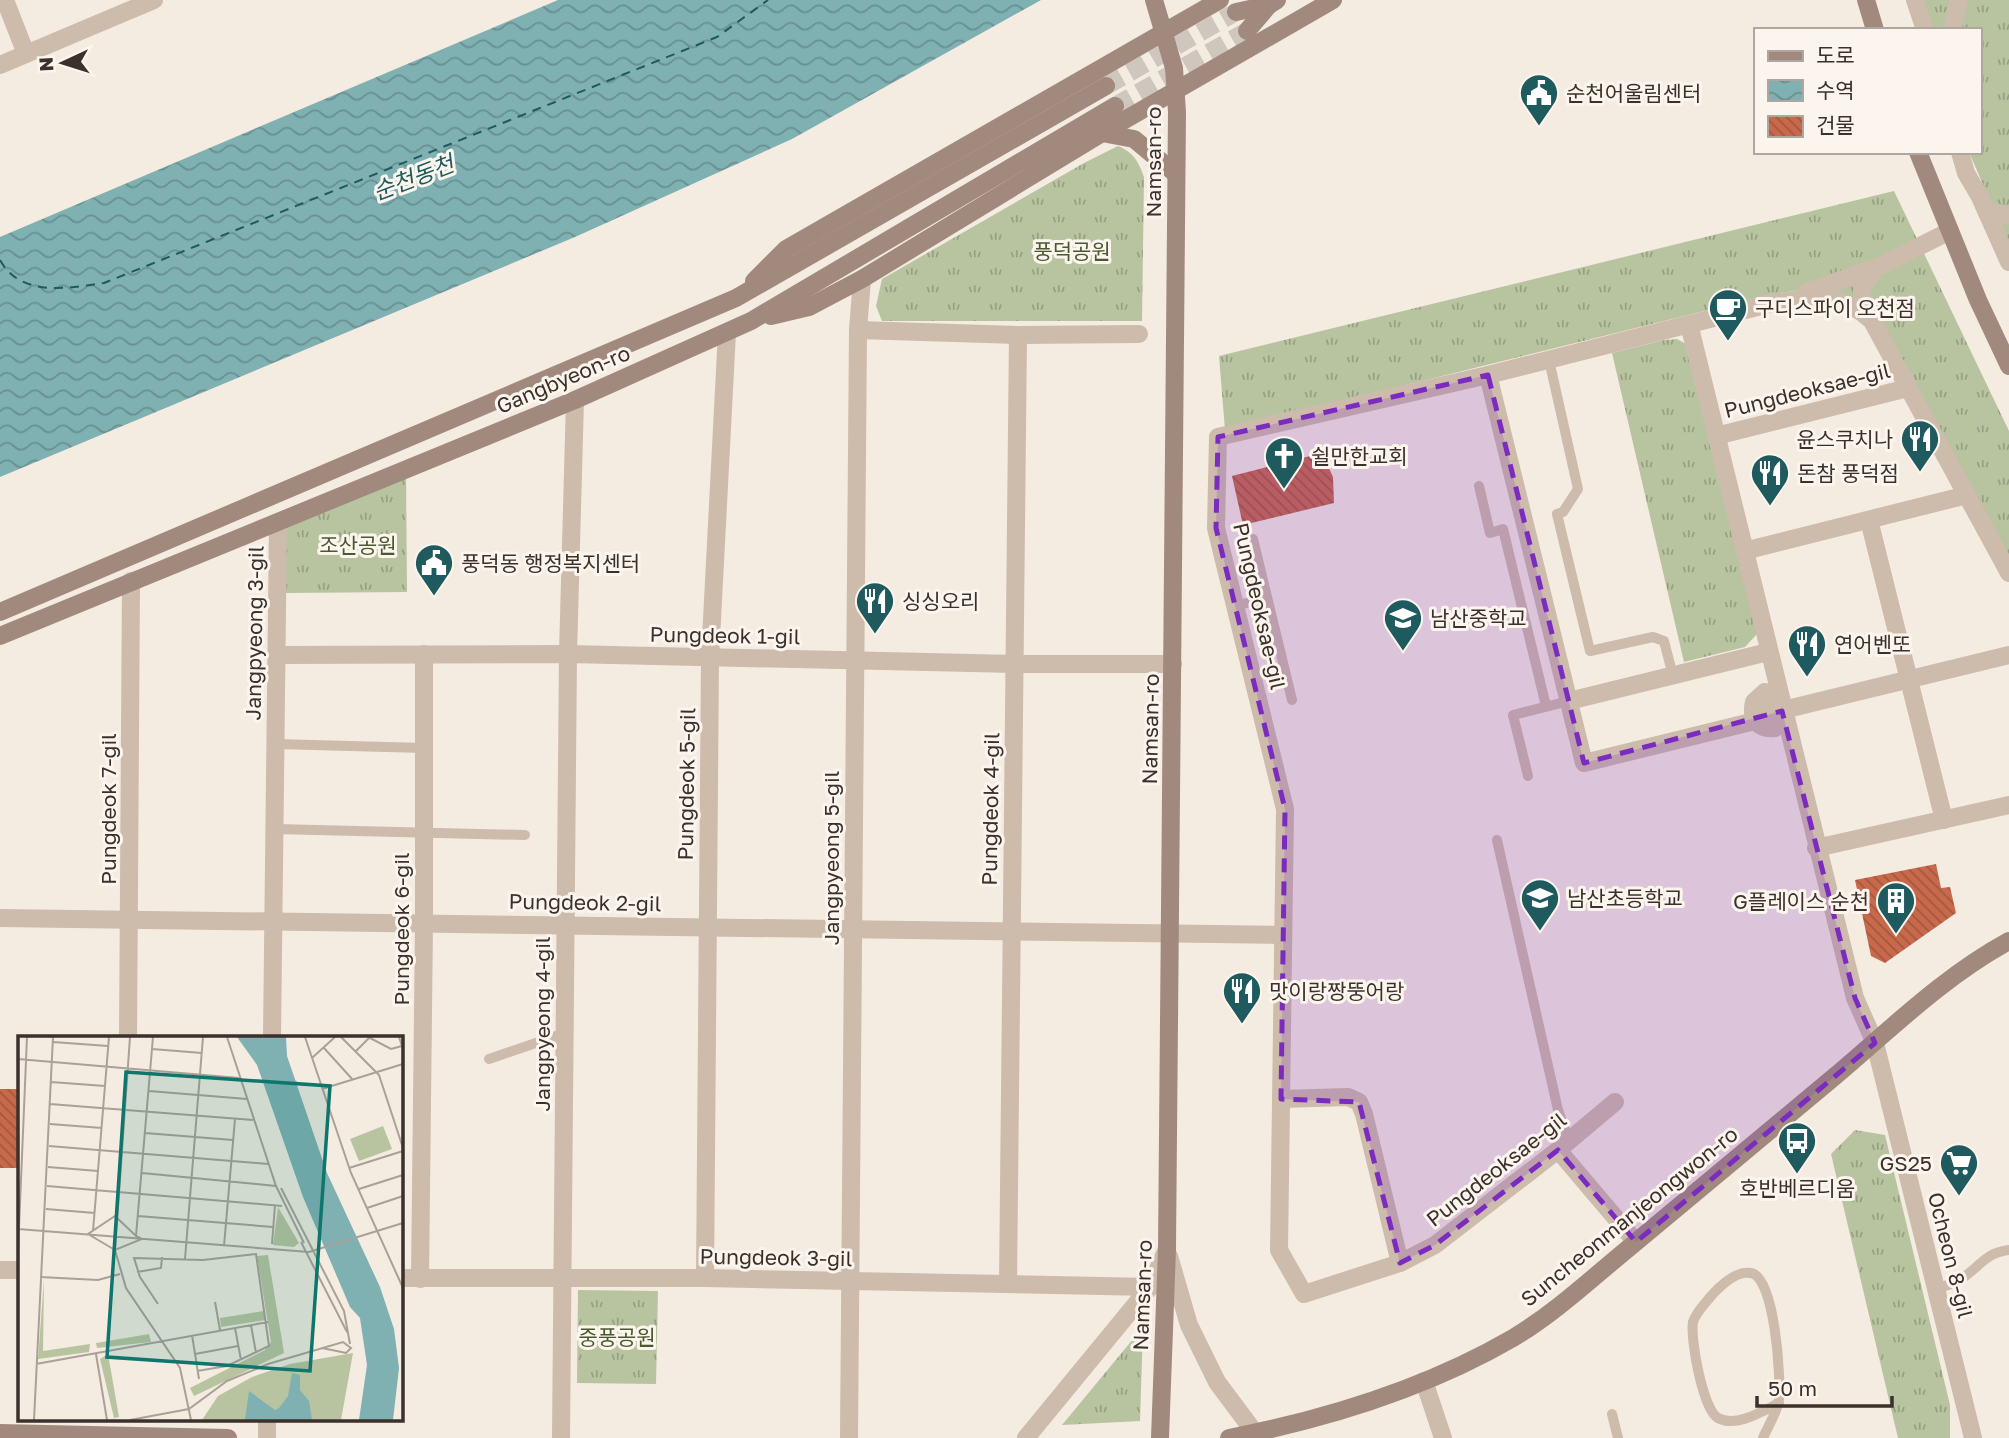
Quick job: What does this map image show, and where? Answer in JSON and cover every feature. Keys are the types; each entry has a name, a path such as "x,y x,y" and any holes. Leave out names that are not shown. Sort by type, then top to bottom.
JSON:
{"main road":[{"name":"Namsan-ro","path":"1154,0 1174,68 1175,90 1167,1249 1160,1438"},
{"path":"736,298 786,249 1163,27 1220,0"},
{"path":"751,321 809,307 862,279 1102,133 1333,0"},
{"path":"1866,0 1874,28"},
{"path":"1236,12 1273,2"},
{"path":"1247,31 1273,2"},
{"name":"Gangbyeon-ro","path":"0,612 736,298 1106,86"},
{"name":"Gangbyeon-ro","path":"0,636 575,400 751,321 1115,106"},
{"path":"1102,133 1135,139 1175,173"},
{"path":"1919,154 1978,300 2009,366"},
{"name":"Suncheonmanjeongwon-ro","path":"1229,1438 1254,1436 1424,1381 1515,1336 1555,1308 1636,1242 1875,1043 1944,982 2009,941"},
{"path":"0,1433 228,1438"}],"street":[{"path":"5,0 26,54"},
{"path":"0,65 154,0"},
{"path":"1915,0 1924,28"},
{"path":"1952,28 1959,0"},
{"path":"1961,154 1966,173 2009,262"},
{"path":"1987,214 2009,216"},
{"path":"1777,302 1875,268 1950,231"},
{"path":"1862,312 1862,289 1875,268"},
{"name":"Jangpyeong 5-gil","path":"849,1438 858,330 862,279"},
{"name":"Pungdeoksae-gil","path":"1615,1102 1564,1146 1435,1245 1400,1263 1304,1294 1279,1250 1285,809 1216,528 1218,437 1488,375 1777,302 1824,298 1837,300 1862,312 1872,321 1884,340 2009,573"},
{"name":"Pungdeoksae-gil","path":"1689,324 1768,652 1769,715 1816,848 1855,998 1875,1043"},
{"path":"858,330 1018,335 1139,334"},
{"name":"Pungdeok 5-gil","path":"705,1278 710,659 727,332"},
{"name":"Pungdeok 4-gil","path":"1009,1284 1018,335"},
{"path":"1488,375 1584,763 2009,655"},
{"name":"Pungdeoksae-gil","path":"1716,436 1908,388"},
{"name":"Jangpyeong 4-gil","path":"561,1438 568,654 575,400"},
{"path":"1744,551 1967,495"},
{"path":"1869,520 1944,820"},
{"name":"Jangpyeong 3-gil","path":"272,1036 278,523"},
{"name":"Pungdeok 7-gil","path":"128,1036 131,581"},
{"path":"1569,701 1768,652"},
{"name":"Pungdeok 6-gil","path":"420,1279 425,923 424,654"},
{"name":"Pungdeok 1-gil","path":"276,655 568,654 710,659 1173,664"},
{"path":"1816,848 2009,805"},
{"name":"Pungdeok 2-gil","path":"0,918 1282,934"},
{"name":"Ocheon 8-gil","path":"1875,1043 1973,1438"},
{"path":"1281,1099 1348,1097 1359,1102 1400,1263"},
{"path":"1564,1146 1636,1242"},
{"path":"1026,1438 1150,1287 1167,1249"},
{"path":"1167,1249 1189,1325 1217,1382 1254,1436"},
{"path":"0,1270 18,1270"},
{"name":"Pungdeok 3-gil","path":"402,1278 705,1278 1150,1287"},
{"path":"1424,1381 1443,1438"},
{"path":"267,1420 267,1438"}],"lane":[{"path":"1549,360 1578,489 1563,512 1557,514 1590,651 1653,637 1664,641 1673,676"},
{"path":"1479,486 1490,533 1503,529 1546,706"},
{"path":"1253,539 1292,700"},
{"path":"1235,606 1267,598"},
{"path":"1528,776 1513,715 1569,701"},
{"name":"Jangpyeong 3-gil","path":"275,744 424,748"},
{"path":"275,829 424,832"},
{"name":"Pungdeok 6-gil","path":"424,832 525,835"},
{"path":"1497,840 1564,1146"},
{"path":"489,1059 565,1033"},
{"path":"1936,1289 1958,1281 1980,1261 1994,1253 2009,1250"},
{"path":"1763,1438 1779,1403 1780,1377 1775,1326 1762,1282 1751,1272 1740,1274 1722,1284 1694,1319 1692,1331 1695,1354 1707,1406 1718,1418 1729,1420 1758,1414 1779,1403"},
{"path":"1612,1414 1618,1438"}],"highlighted area":[{"path":"1488,375 1584,763 1782,711 1855,998 1875,1043 1636,1242 1558,1150 1435,1245 1400,1263 1359,1102 1281,1099 1285,809 1216,528 1218,437"}],"green space":[{"path":"1922,0 2009,0 2009,245 1970,154 1981,154 1981,28 1932,28"},
{"name":"풍덕공원","path":"1118,146 1135,158 1144,177 1142,321 882,321 876,306 882,279"},
{"path":"1894,191 2009,431 2009,569 1886,329 1869,312 1801,290 1773,294 1225,430 1219,356"},
{"path":"1677,339 1688,345 1757,634 1745,647 1684,662 1612,353"},
{"name":"조산공원","path":"406,474 407,592 285,593 285,524"},
{"path":"1855,1130 1885,1135 1950,1405 1950,1438 1898,1438 1831,1154"},
{"name":"중풍공원","path":"578,1290 658,1291 656,1384 577,1383"},
{"path":"1143,1327 1140,1421 1062,1425"}],"water":[{"name":"순천동천","path":"558,0 1041,0 792,139 575,237 0,477 0,237"}],"building":[{"name":"쉴만한교회","path":"1322,453 1333,477 1334,503 1243,525 1232,476"},
{"name":"G플레이스 순천","path":"1936,864 1941,888 1950,887 1956,913 1885,963 1871,956 1855,880"},
{"path":"0,1089 18,1089 18,1168 0,1168"}],"ferry route":[{"path":"0,260 9,272 33,285 61,288 104,283 717,37 768,0"}],"tunnel":[{"path":"1106,86 1236,12"},
{"path":"1115,106 1247,31"}],"place":[{"name":"순천어울림센터","path":"1539,127"},
{"name":"구디스파이 오천점","path":"1728,342"},
{"name":"윤스쿠치나","path":"1920,473"},
{"name":"쉴만한교회","path":"1284,490"},
{"name":"돈참 풍덕점","path":"1770,507"},
{"name":"풍덕동 행정복지센터","path":"434,597"},
{"name":"싱싱오리","path":"875,635"},
{"name":"남산중학교","path":"1403,652"},
{"name":"연어벤또","path":"1807,678"},
{"name":"남산초등학교","path":"1540,932"},
{"name":"G플레이스 순천","path":"1896,935"},
{"name":"맛이랑짱뚱어랑","path":"1242,1025"},
{"name":"호반베르디움","path":"1797,1175"},
{"name":"GS25","path":"1959,1197"}]}
